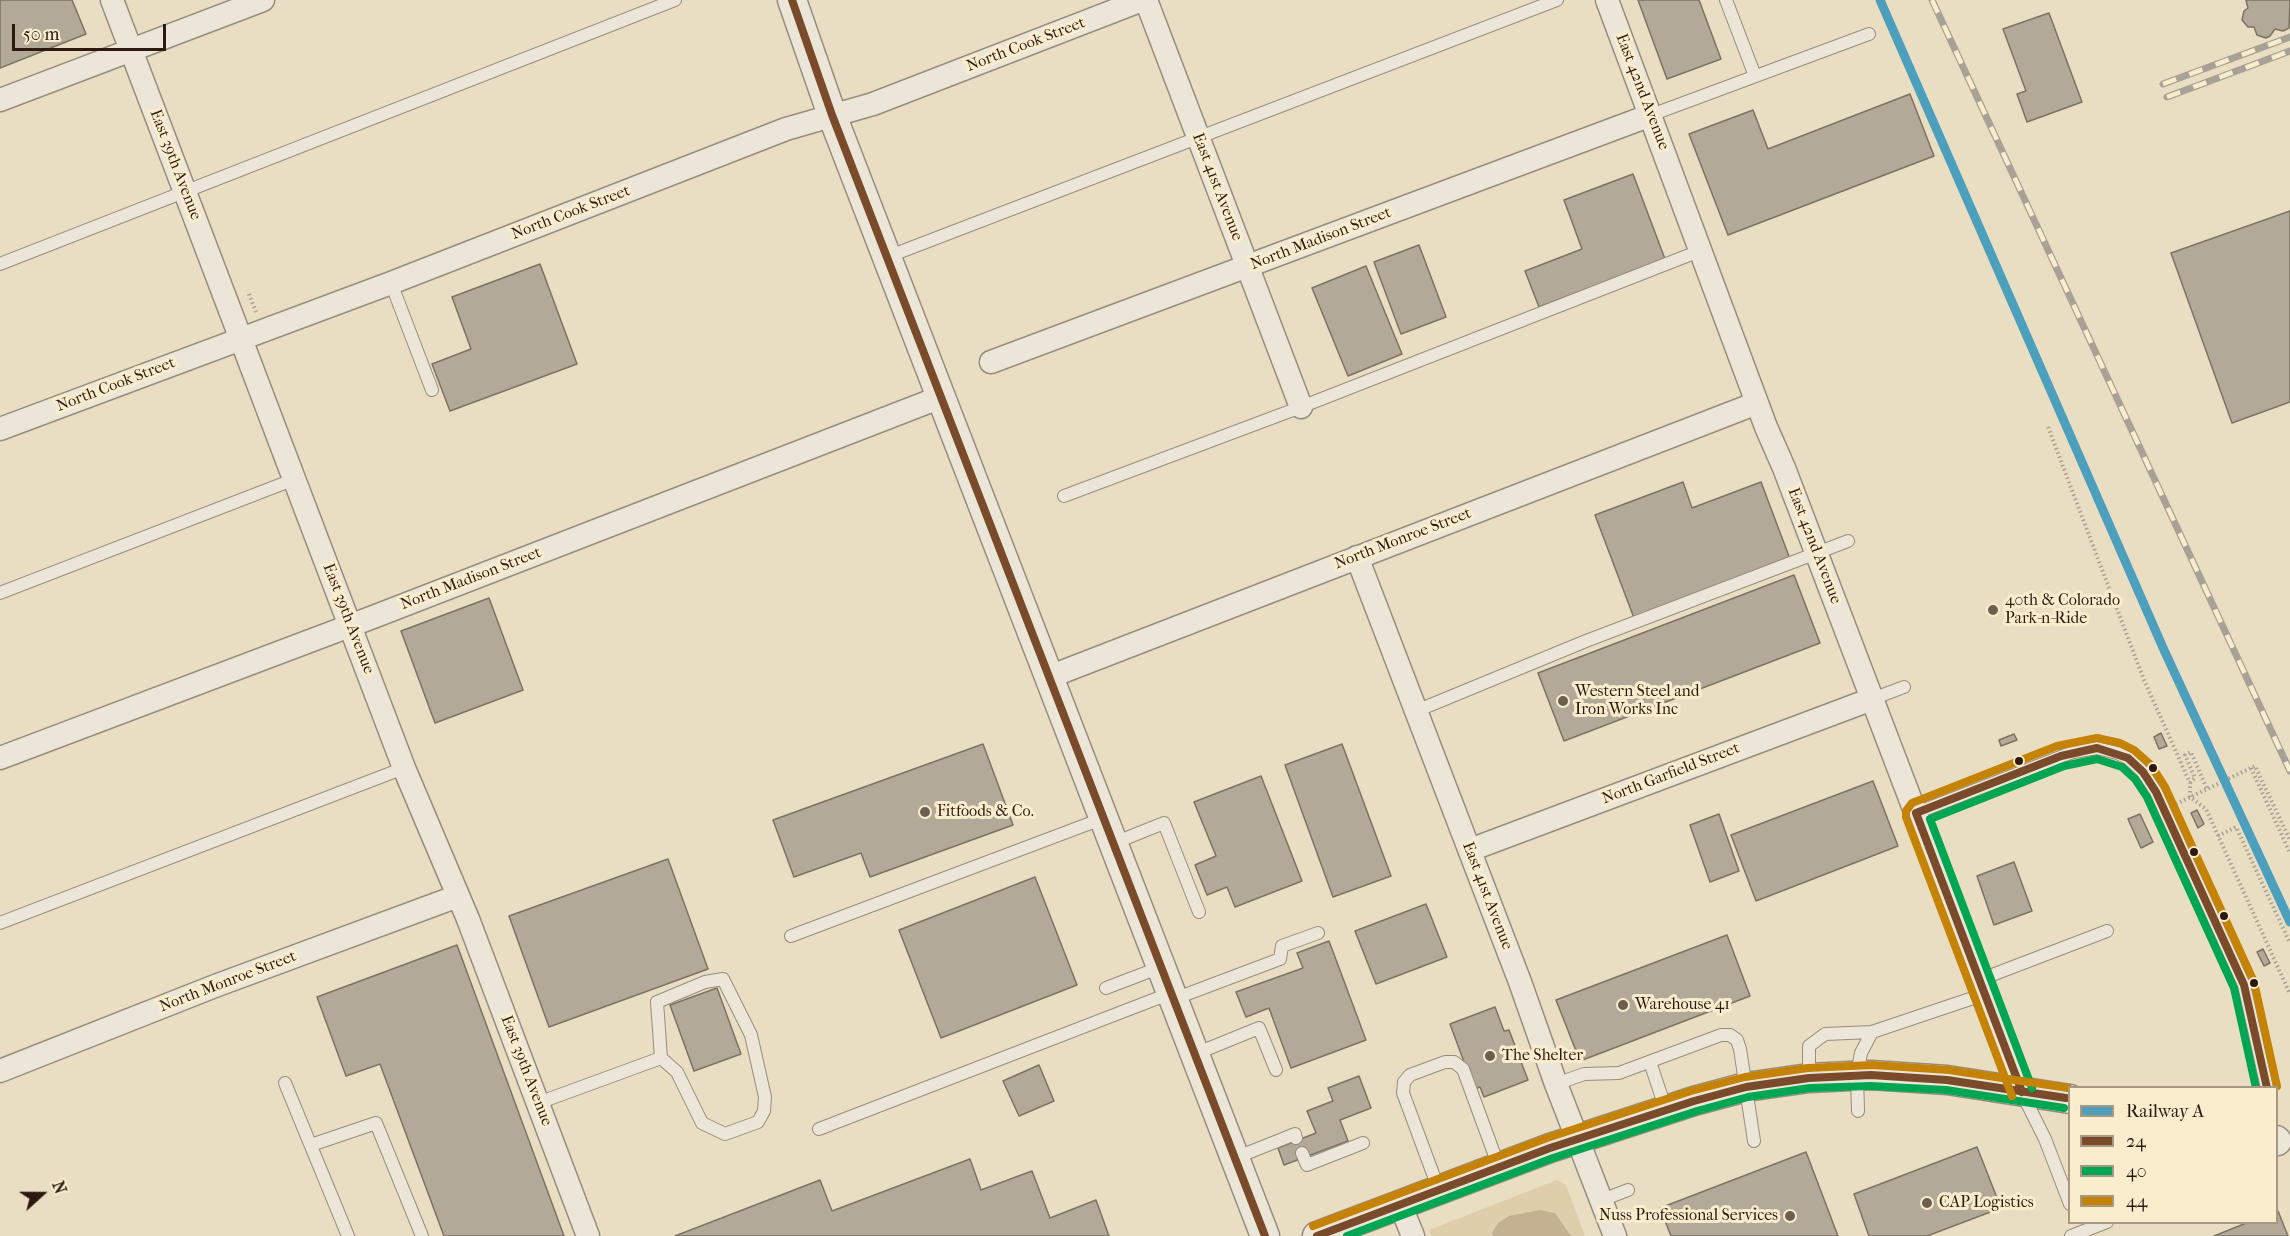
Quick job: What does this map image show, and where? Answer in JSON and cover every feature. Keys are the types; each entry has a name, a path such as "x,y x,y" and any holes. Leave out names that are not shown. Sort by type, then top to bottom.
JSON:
{"street":[{"name":"East 39th Avenue","path":"112,0 404,768 458,896 588,1236"},
{"path":"0,100 263,0"},
{"path":"792,0 832,115 1265,1236"},
{"name":"North Cook Street","path":"0,429 391,283 786,129 873,104 1144,0"},
{"name":"East 41st Avenue","path":"1144,0 1300,407"},
{"name":"East 42nd Avenue","path":"1607,0 1711,282 2022,1092"},
{"name":"North Madison Street","path":"992,362 1651,115"},
{"name":"North Madison Street","path":"0,758 941,397"},
{"name":"North Monroe Street","path":"1049,677 1757,403"},
{"name":"East 41st Avenue","path":"1357,557 1615,1236"},
{"name":"North Garfield Street","path":"1470,850 1872,699"},
{"name":"North Monroe Street","path":"0,1071 215,986 458,896"},
{"path":"1317,1236 1499,1167 1666,1110 1746,1087 1809,1078 1857,1075 1947,1080 2068,1099"},
{"path":"1400,1204 1413,1236"}],"lane":[{"path":"0,264 675,0"},
{"path":"887,257 1557,0"},
{"path":"1726,0 1755,76"},
{"path":"1651,115 1869,34"},
{"path":"1064,495 1300,407 1701,250"},
{"path":"391,283 432,390"},
{"path":"0,593 295,479"},
{"path":"1416,711 1586,641 1848,541"},
{"path":"1872,699 1904,687"},
{"path":"1916,813 2073,752 2097,748 2128,758 2143,772 2156,792 2244,985 2267,1086"},
{"path":"0,923 404,768"},
{"path":"791,936 1109,831 1164,823 1199,912"},
{"path":"1809,1078 1809,1046 1825,1034 1872,1032 1982,987 2107,931"},
{"path":"819,1129 1169,986 1280,958 1282,946 1318,933"},
{"path":"723,980 751,1035 765,1097 764,1111 758,1122 725,1134 702,1123 677,1072 661,1058 657,1002 705,982 723,980"},
{"path":"1106,988 1169,986"},
{"path":"1195,1054 1259,1028 1276,1070"},
{"path":"1858,1111 1857,1075 1861,1053 1872,1032"},
{"path":"1556,1084 1584,1074 1618,1073 1721,1035 1730,1035 1737,1040 1740,1049 1754,1141"},
{"path":"537,1103 661,1058"},
{"path":"1439,1190 1403,1093 1404,1082 1410,1075 1445,1062 1454,1062 1463,1069 1499,1167"},
{"path":"1650,1062 1666,1110"},
{"path":"285,1083 348,1236"},
{"path":"2022,1092 2045,1139 2068,1199"},
{"path":"311,1145 375,1123 422,1236"},
{"path":"1235,1158 1294,1134 1296,1138"},
{"path":"1302,1153 1307,1165 1363,1143"},
{"path":"1602,1200 1628,1190"},
{"path":"2076,1230 2099,1224"}],"path":[{"path":"2048,426 2144,680 2190,783 2190,797 2206,809 2290,994"},
{"path":"2190,783 2195,778 2185,755 2191,752 2207,789"},
{"path":"2194,795 2255,766 2290,840"},
{"path":"2251,768 2290,852"},
{"path":"2218,836 2236,827 2290,943"}],"shaded area":[{"path":"1557,1180 1566,1185 1585,1236 1431,1236 1429,1230"},
{"path":"1540,1210 1555,1213 1571,1236 1493,1236 1492,1233 1498,1223 1509,1216"}],"building":[{"path":"0,0 72,0 86,34 0,68"},
{"path":"1638,0 1699,0 1721,59 1667,79"},
{"path":"2246,0 2290,0 2289,28 2283,31 2275,29 2266,38 2257,35 2254,27 2248,27 2242,20 2244,11 2248,8"},
{"path":"2049,13 2082,102 2027,122 2017,94 2026,91 2003,29"},
{"path":"1910,94 1934,156 1728,235 1689,134 1753,110 1768,149"},
{"path":"1633,174 1665,259 1539,307 1525,271 1582,249 1564,200"},
{"path":"2290,211 2290,402 2232,423 2171,253"},
{"path":"1419,245 1446,317 1401,334 1374,262"},
{"path":"540,264 577,364 450,411 432,364 471,349 452,297"},
{"path":"1366,266 1402,354 1348,376 1312,288"},
{"path":"1683,482 1692,508 1761,482 1790,559 1634,618 1595,515"},
{"path":"1794,575 1820,643 1564,741 1538,673"},
{"path":"489,598 523,690 435,723 401,631"},
{"path":"2161,733 2167,746 2159,749 2154,737"},
{"path":"2014,734 2017,740 2001,746 1999,740"},
{"path":"983,744 1013,825 870,877 861,853 794,877 773,820"},
{"path":"1342,744 1391,876 1333,897 1285,765"},
{"path":"1261,776 1302,881 1235,907 1227,887 1207,895 1195,865 1216,856 1194,802"},
{"path":"1873,781 1898,846 1756,901 1731,835"},
{"path":"2197,810 2204,824 2198,828 2191,813"},
{"path":"1719,814 1739,871 1710,882 1690,825"},
{"path":"2140,814 2153,842 2141,848 2128,819"},
{"path":"668,859 708,969 549,1027 509,916"},
{"path":"2014,862 2032,911 1994,925 1977,876"},
{"path":"1035,877 1077,985 941,1038 899,930"},
{"path":"1426,904 1447,957 1376,984 1355,931"},
{"path":"1727,935 1750,996 1580,1061 1556,1000"},
{"path":"1329,941 1366,1040 1291,1068 1269,1008 1246,1017 1236,992 1303,968 1297,953"},
{"path":"457,945 564,1236 444,1236 380,1064 346,1076 317,997"},
{"path":"2263,949 2270,963 2264,966 2257,952"},
{"path":"717,988 741,1054 694,1071 670,1005"},
{"name":"The Shelter","path":"1495,1007 1504,1031 1509,1030 1528,1080 1484,1097 1480,1087 1474,1089 1450,1024"},
{"path":"1039,1065 1054,1101 1019,1116 1003,1081"},
{"path":"1359,1076 1371,1108 1340,1120 1348,1141 1284,1165 1278,1148 1316,1133 1307,1111 1333,1101 1328,1088"},
{"path":"1977,1147 2001,1208 1927,1236 1869,1236 1854,1194"},
{"path":"1806,1152 1838,1236 1671,1236 1660,1208"},
{"path":"970,1159 981,1190 1032,1171 1050,1218 1096,1200 1109,1236 675,1236 820,1180 832,1211"},
{"path":"2278,1211 2288,1236 2214,1236 2244,1224 2278,1224"}],"railway":[{"path":"1932,0 2290,771"},
{"path":"2163,84 2290,37"},
{"path":"2167,97 2290,51"}],"rail line":[{"name":"A","path":"1880,0 2164,650 2290,922"}],"transit line":[{"name":"24","path":"792,0 832,115 1265,1236"},
{"name":"44","path":"2012,1096 1906,817 1906,811 1912,803 2057,746 2097,738 2120,743 2134,750 2151,765 2165,787 2254,982 2277,1086"},
{"name":"24","path":"2022,1092 1916,813 2061,756 2097,748 2128,758 2143,772 2156,792 2244,985 2267,1086"},
{"name":"40","path":"2032,1088 1930,819 2064,766 2097,759 2122,767 2135,779 2147,797 2234,988 2256,1086"},
{"name":"44","path":"1313,1226 1547,1138 1691,1091 1745,1077 1808,1068 1872,1065 1949,1070 2068,1088"},
{"name":"24","path":"1317,1236 1550,1148 1694,1101 1746,1087 1809,1078 1871,1075 1947,1080 2066,1098"},
{"name":"40","path":"1347,1236 1553,1158 1697,1111 1748,1097 1810,1088 1871,1086 1946,1090 2064,1108"}],"place":[{"name":"40th & Colorado Park-n-Ride","path":"1993,610"},
{"name":"Western Steel and Iron Works Inc","path":"1563,701"},
{"name":"Fitfoods & Co.","path":"925,812"},
{"name":"Warehouse 41","path":"1623,1005"},
{"name":"The Shelter","path":"1490,1056"},
{"name":"CAP Logistics","path":"1927,1203"},
{"name":"Nuss Professional Services","path":"1790,1216"}]}
